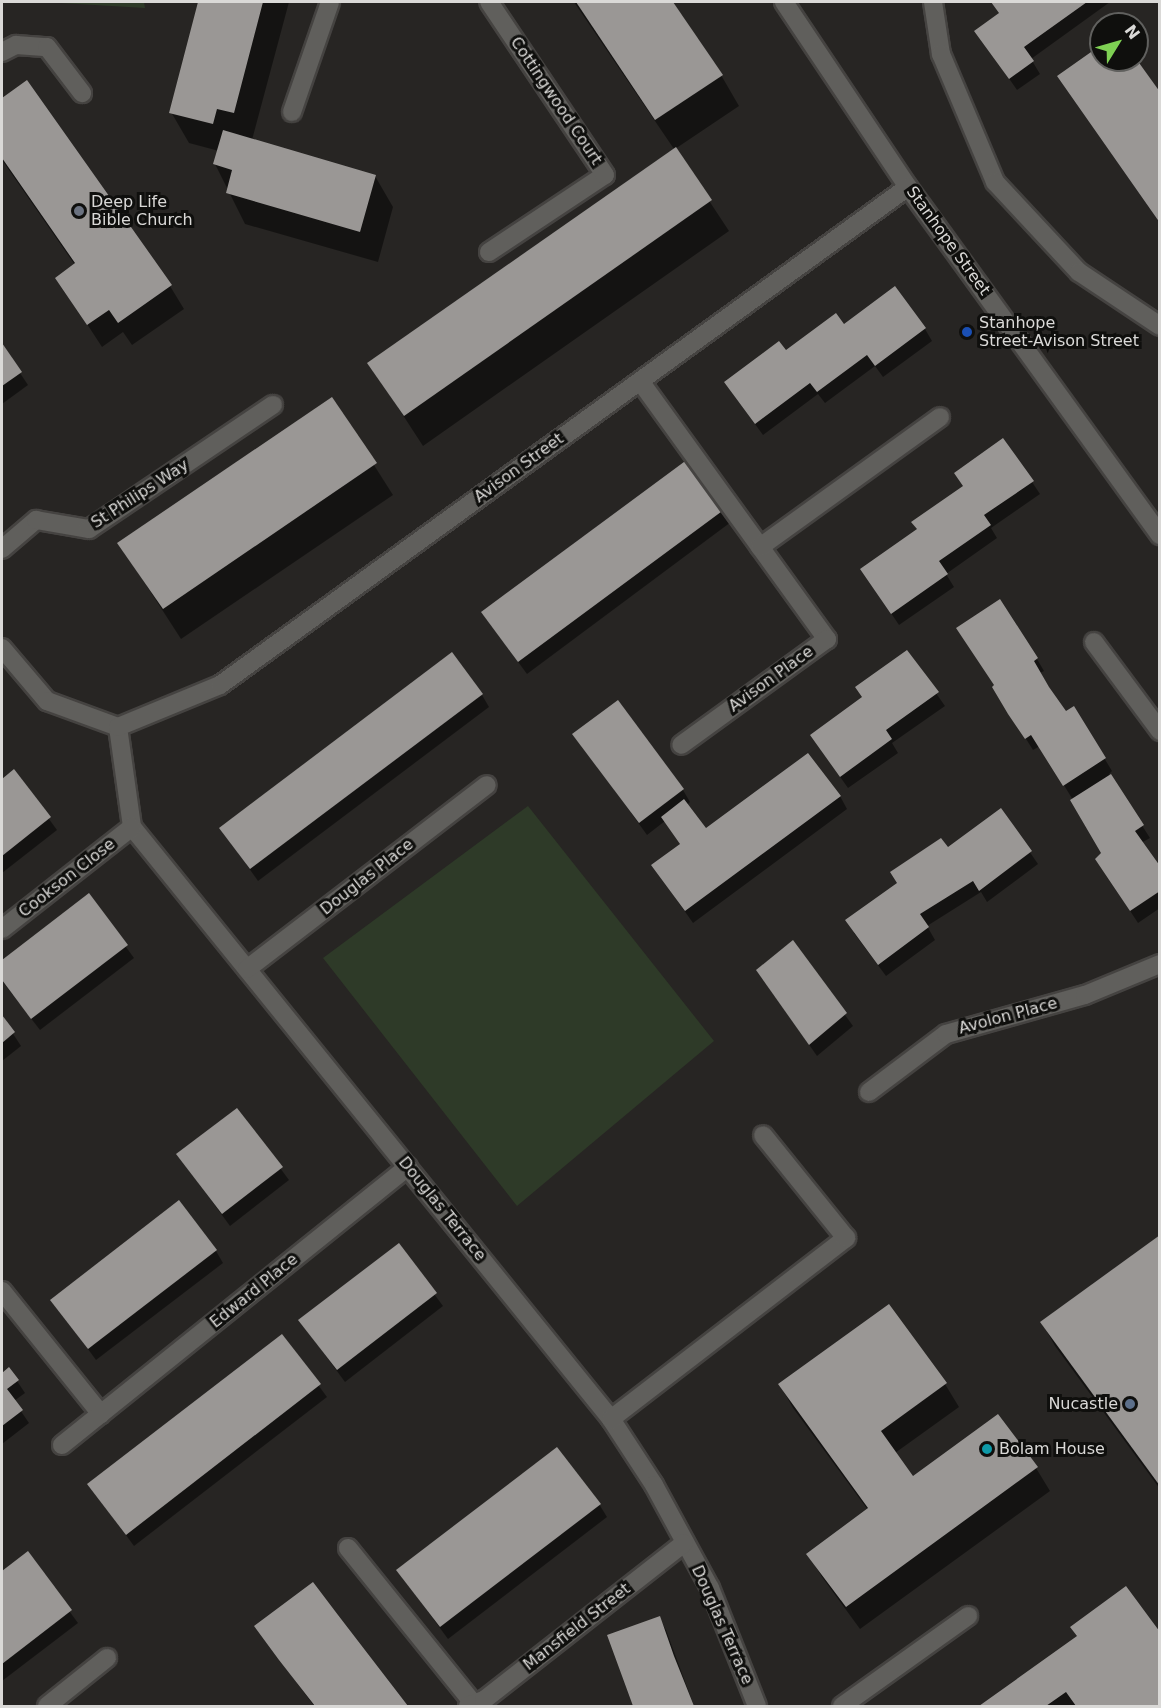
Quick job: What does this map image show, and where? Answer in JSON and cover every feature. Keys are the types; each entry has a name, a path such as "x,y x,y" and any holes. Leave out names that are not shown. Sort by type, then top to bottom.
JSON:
{"street":[{"path":"292,112 330,2"},
{"name":"Cottingwood Court","path":"489,2 605,175 489,252"},
{"name":"Stanhope Street","path":"784,2 908,187 1160,535"},
{"path":"933,2 941,54 995,182 1079,272 1160,326"},
{"path":"2,52 16,45 47,47 82,93"},
{"name":"Avison Street","path":"118,727 220,684 908,187"},
{"name":"Avison Place","path":"639,381 827,639 681,745"},
{"name":"St Philips Way","path":"2,549 36,520 89,529 273,405"},
{"path":"760,547 940,417"},
{"path":"1094,642 1160,731"},
{"path":"2,648 47,701 118,727 132,827"},
{"name":"Douglas Place","path":"247,969 487,785"},
{"name":"Cookson Close","path":"2,929 132,827"},
{"name":"Douglas Terrace","path":"132,827 611,1419 654,1485 710,1588 757,1707"},
{"name":"Avolon Place","path":"869,1092 946,1034 1085,995 1160,964"},
{"path":"611,1419 846,1238 763,1135"},
{"name":"Edward Place","path":"62,1445 408,1167"},
{"path":"2,1291 101,1414"},
{"name":"Mansfield Street","path":"478,1704 684,1543"},
{"path":"348,1548 478,1704"},
{"path":"842,1707 968,1616"},
{"path":"47,1707 107,1658"}],"green space":[{"path":"44,2 144,2 145,8"},
{"path":"528,806 714,1041 517,1206 323,958"}],"building":[{"path":"198,2 263,2 234,113 217,109 213,124 169,113"},
{"path":"576,2 673,2 723,75 655,120"},
{"path":"991,2 1087,2 1024,47 1034,61 1009,79 974,31 999,13"},
{"path":"1089,53 1089,72 1146,72 1160,92 1160,223 1057,76"},
{"name":"Deep Life Bible Church","path":"27,80 172,285 118,323 109,310 87,325 55,278 75,263 2,158 2,98"},
{"path":"223,130 376,175 360,232 226,193 232,170 213,164"},
{"path":"676,147 712,200 404,416 367,363"},
{"path":"895,286 926,328 875,366 867,355 817,392 810,383 755,424 724,382 779,341 786,350 836,313 844,324"},
{"path":"2,343 22,372 2,386"},
{"path":"332,397 377,463 163,609 117,543"},
{"path":"1003,438 1034,481 984,515 991,525 939,561 948,574 891,614 860,569 917,529 911,522 963,486 954,473"},
{"path":"688,459 725,509 518,662 481,612"},
{"path":"1000,599 1038,658 1034,661 1049,687 1066,711 1074,706 1106,758 1063,786 1031,735 1025,739 1008,714 992,687 994,685 956,628"},
{"path":"907,650 939,692 886,730 892,739 840,777 810,735 862,697 855,687"},
{"path":"452,652 483,694 250,869 219,828"},
{"path":"618,700 684,789 639,823 572,734"},
{"path":"808,753 841,796 685,911 651,865 680,844 661,817 684,799 706,828"},
{"path":"14,769 51,817 2,856 2,779"},
{"path":"1111,774 1144,825 1135,831 1160,866 1160,891 1130,911 1095,859 1101,853 1070,800"},
{"path":"1001,808 1032,851 979,891 973,881 920,914 929,927 878,965 845,920 897,883 890,872 941,838 948,847"},
{"path":"89,893 128,945 31,1019 2,980 2,960"},
{"path":"793,940 847,1013 809,1045 756,970"},
{"path":"2,1015 15,1032 2,1043"},
{"path":"237,1108 283,1167 222,1214 176,1154"},
{"path":"179,1200 217,1250 88,1349 50,1300"},
{"name":"Nucastle","path":"1160,1235 1160,1486 1040,1322"},
{"path":"399,1243 437,1293 337,1370 298,1320"},
{"name":"Bolam House","path":"889,1304 947,1383 881,1431 913,1476 998,1414 1038,1467 846,1607 806,1554 868,1508 778,1384"},
{"path":"282,1334 321,1384 126,1535 87,1484"},
{"path":"9,1367 19,1380 7,1389 23,1410 2,1426 2,1373"},
{"path":"557,1447 601,1504 440,1627 396,1570"},
{"path":"28,1551 72,1610 2,1664 2,1571"},
{"path":"313,1582 408,1706 315,1706 279,1660 254,1626"},
{"path":"1126,1586 1160,1632 1160,1706 1076,1706 1066,1692 1046,1706 979,1706 1077,1636 1070,1627"},
{"path":"660,1616 694,1706 633,1706 607,1635"}],"place":[{"name":"Deep Life Bible Church","path":"79,211"},
{"name":"Stanhope Street-Avison Street","path":"967,332"},
{"name":"Nucastle","path":"1130,1404"},
{"name":"Bolam House","path":"987,1449"}]}
